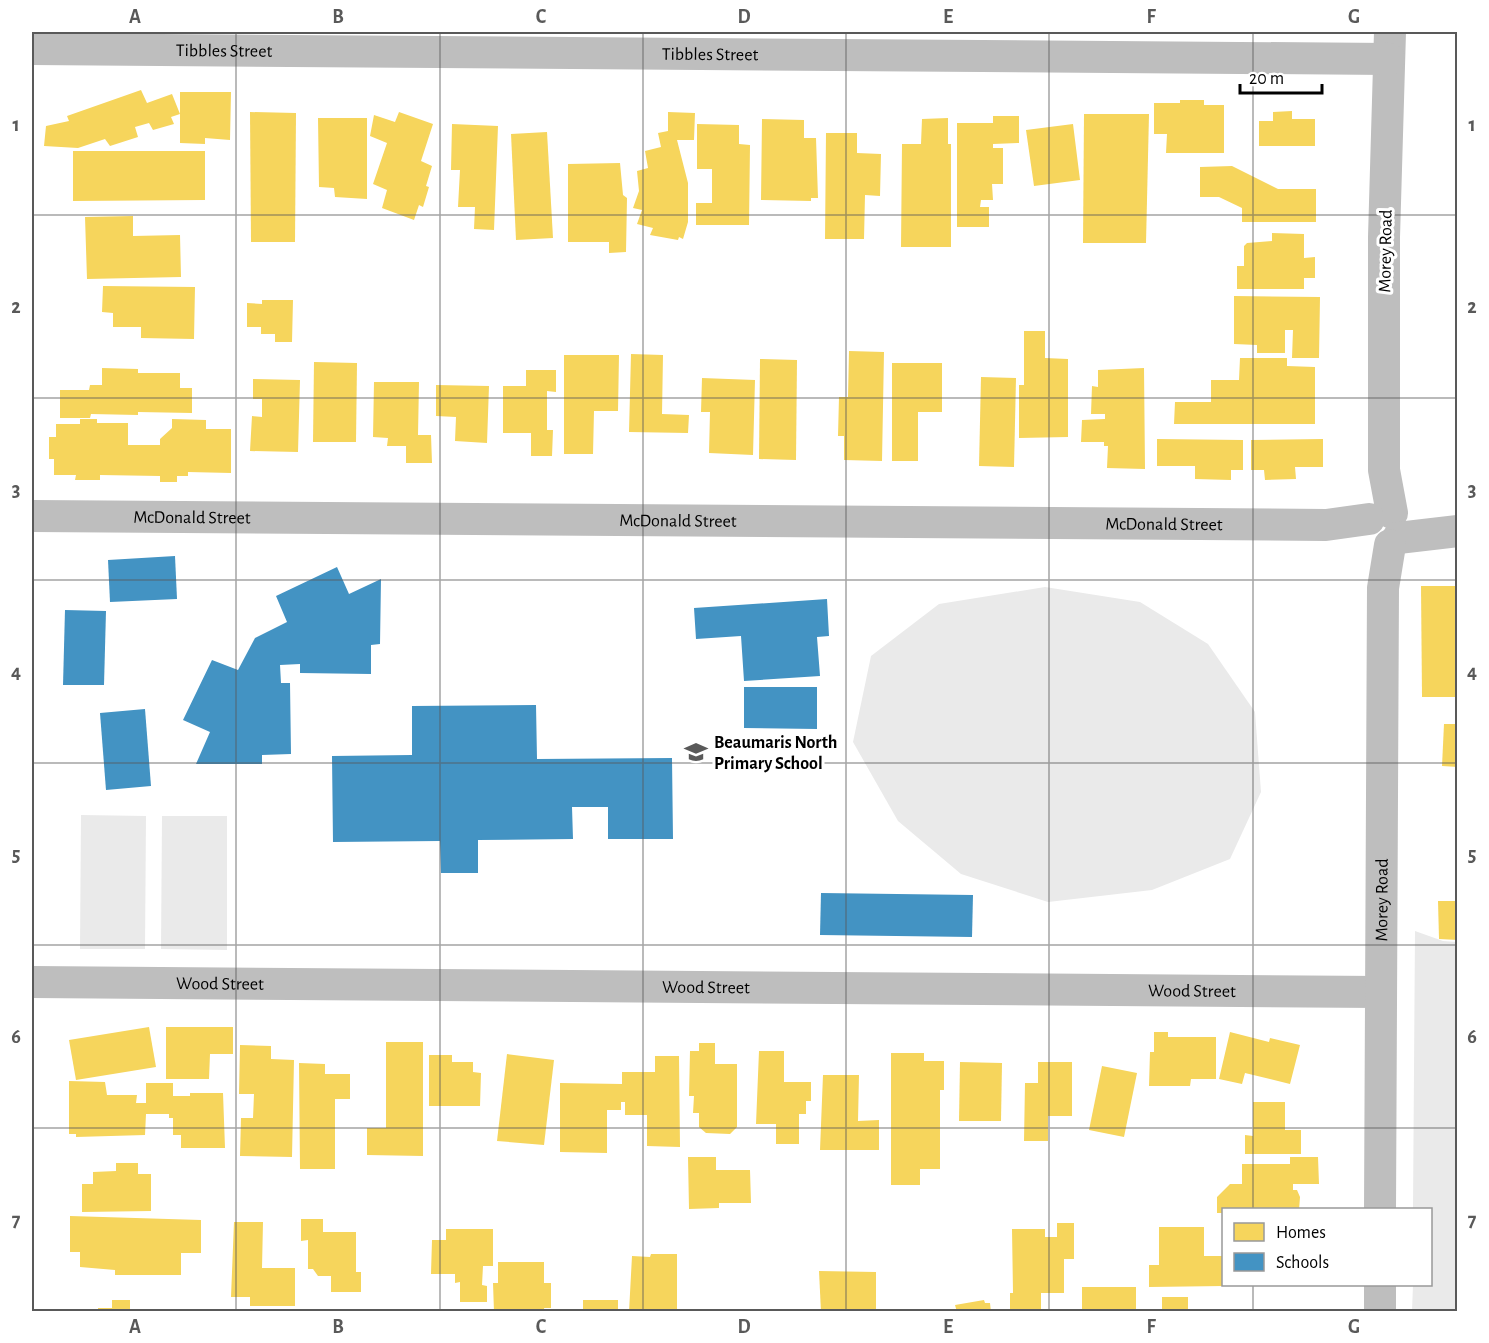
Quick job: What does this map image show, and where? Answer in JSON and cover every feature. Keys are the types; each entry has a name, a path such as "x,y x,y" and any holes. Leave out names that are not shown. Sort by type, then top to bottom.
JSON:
{"street":[{"name":"Tibbles Street","path":"32,49 1389,45"},
{"name":"Morey Road","path":"1380,1208 1379,992 1384,528 1384,237 1389,45"},
{"name":"McDonald Street","path":"32,516 1326,525 1454,531"},
{"name":"Wood Street","path":"32,982 1379,992"},
{"path":"1380,1286 1380,1311"}],"shaded area":[{"path":"1045,587 1140,602 1208,644 1255,712 1261,792 1230,859 1152,890 1048,902 961,874 898,821 853,742 871,656 939,604"},
{"path":"81,815 146,816 145,949 80,949"},
{"path":"162,816 227,816 227,950 161,949"},
{"path":"1415,931 1443,941 1457,942 1457,1311 1412,1311 1413,1286 1432,1286 1432,1208 1413,1208"}],"building: Homes":[{"path":"141,90 147,103 172,94 180,114 171,117 174,124 153,130 149,123 135,127 138,137 110,146 105,139 78,148 44,146 46,126 69,121 67,116"},
{"path":"180,92 231,92 230,140 205,138 205,144 180,143"},
{"path":"1180,100 1204,100 1204,105 1224,105 1224,153 1166,153 1167,134 1154,134 1154,103 1180,103"},
{"path":"1292,111 1292,119 1315,119 1315,146 1259,146 1259,121 1273,121 1273,112"},
{"path":"250,112 296,113 295,242 251,242"},
{"path":"399,112 433,124 421,161 432,166 426,186 429,187 423,207 419,205 414,220 382,208 387,190 373,184 387,143 370,136 374,115 395,122"},
{"path":"668,112 695,113 694,140 677,140 688,183 688,222 683,239 679,237 678,240 650,235 653,228 637,224 642,210 633,208 639,191 637,171 648,168 645,151 661,147 658,133 668,131"},
{"path":"1084,114 1149,114 1146,243 1083,243"},
{"path":"993,116 1019,116 1019,143 993,144 993,148 1003,148 1003,184 992,184 993,200 981,200 980,207 989,207 989,227 957,227 957,123 993,123"},
{"path":"318,118 367,118 367,199 335,197 334,188 319,187"},
{"path":"948,118 948,144 951,144 951,247 901,247 902,144 921,144 922,119"},
{"path":"762,119 804,120 804,138 816,138 818,198 811,198 811,201 761,200"},
{"path":"452,124 498,126 494,230 474,229 475,207 458,207 460,170 451,170"},
{"path":"697,124 739,125 739,144 750,145 749,225 696,225 696,203 712,203 712,169 697,169"},
{"path":"1073,124 1080,180 1034,186 1026,130"},
{"path":"547,132 553,238 516,240 511,134"},
{"path":"826,133 857,133 857,153 881,154 880,196 865,195 864,239 825,239"},
{"path":"73,151 205,151 205,200 73,201"},
{"path":"620,163 623,195 627,198 626,252 609,253 609,242 568,242 568,164"},
{"path":"1232,166 1278,189 1316,189 1316,222 1242,222 1242,208 1219,197 1200,197 1200,167"},
{"path":"133,216 133,236 180,235 181,277 87,279 85,217"},
{"path":"1272,233 1304,234 1304,258 1315,257 1315,278 1304,278 1304,289 1237,289 1237,266 1244,266 1244,246 1247,243 1272,241"},
{"path":"103,286 195,287 194,339 141,338 141,327 113,327 113,313 102,312"},
{"path":"1234,296 1320,297 1319,358 1292,358 1293,330 1285,330 1285,353 1257,353 1257,345 1234,344"},
{"path":"262,300 293,300 292,342 275,342 275,334 261,334 261,327 247,327 247,303 262,304"},
{"path":"1024,331 1045,331 1045,358 1068,359 1068,437 1019,438 1019,385 1024,385"},
{"path":"849,351 884,352 882,461 844,460 844,436 838,436 839,397 848,397"},
{"path":"631,354 663,355 662,414 689,415 688,433 629,432"},
{"path":"564,355 619,355 618,411 594,411 593,454 564,454"},
{"path":"1240,358 1287,358 1287,366 1315,367 1315,424 1174,424 1175,402 1211,402 1211,380 1239,380"},
{"path":"760,359 797,360 796,460 759,459"},
{"path":"314,362 357,363 356,442 313,442"},
{"path":"892,363 942,363 942,412 918,412 918,461 892,461"},
{"path":"102,368 138,369 138,373 180,373 180,388 192,388 192,413 138,412 138,415 91,414 90,418 60,418 60,390 89,390 90,385 102,385"},
{"path":"1144,368 1145,469 1107,468 1108,446 1104,446 1104,442 1081,442 1082,420 1105,419 1105,414 1091,414 1092,386 1098,387 1098,370"},
{"path":"526,370 556,370 556,392 547,391 547,430 553,430 552,456 531,456 531,433 503,433 503,386 526,386"},
{"path":"981,377 1016,378 1014,467 979,466"},
{"path":"702,378 755,380 753,455 709,453 710,412 701,412"},
{"path":"253,379 300,380 298,452 250,451 252,416 262,417 262,399 253,399"},
{"path":"374,382 419,382 418,435 431,435 432,463 406,463 406,446 387,446 388,438 373,437"},
{"path":"436,385 489,386 487,443 455,441 456,417 436,416"},
{"path":"80,419 97,419 97,423 128,423 128,445 160,445 160,439 172,428 172,419 206,420 206,429 231,429 231,473 188,472 188,476 177,476 177,482 160,482 160,476 100,475 100,480 75,480 76,475 54,475 54,459 49,459 49,437 56,437 56,424 80,424"},
{"path":"1157,439 1243,440 1243,470 1231,470 1231,480 1195,479 1195,466 1157,466"},
{"path":"1323,439 1323,467 1295,467 1296,479 1265,480 1264,470 1251,470 1251,440"},
{"path":"1421,586 1458,586 1458,697 1422,697"},
{"path":"1444,724 1458,724 1458,767 1442,766"},
{"path":"1438,901 1458,901 1458,940 1439,939"},
{"path":"149,1027 156,1067 76,1080 69,1040"},
{"path":"166,1027 233,1027 233,1054 210,1054 209,1079 166,1079"},
{"path":"1154,1032 1168,1032 1168,1037 1216,1037 1216,1079 1191,1079 1190,1086 1149,1086 1150,1052 1154,1052"},
{"path":"1230,1032 1269,1042 1270,1038 1300,1045 1290,1084 1245,1073 1242,1084 1219,1079"},
{"path":"386,1042 423,1042 423,1156 367,1155 367,1128 386,1128"},
{"path":"699,1043 715,1043 715,1064 737,1064 737,1127 730,1134 706,1133 699,1127 699,1113 693,1113 694,1096 689,1096 690,1051 699,1051"},
{"path":"240,1045 271,1046 271,1059 294,1060 292,1157 240,1156 241,1118 253,1118 254,1094 239,1094"},
{"path":"759,1051 784,1051 784,1082 811,1082 811,1101 806,1101 806,1114 799,1114 799,1144 776,1144 776,1124 756,1124"},
{"path":"891,1053 924,1053 924,1061 944,1061 944,1090 940,1090 940,1169 920,1169 920,1185 891,1185"},
{"path":"507,1054 554,1060 544,1145 497,1141"},
{"path":"429,1055 452,1055 452,1062 473,1062 473,1072 481,1073 480,1106 429,1106"},
{"path":"655,1056 679,1056 680,1147 647,1146 647,1115 625,1115 625,1102 621,1102 621,1110 607,1110 607,1153 560,1152 560,1083 622,1084 622,1072 655,1072"},
{"path":"960,1062 1002,1063 1001,1121 959,1121"},
{"path":"1038,1062 1072,1062 1072,1116 1048,1116 1048,1141 1024,1141 1025,1083 1038,1083"},
{"path":"299,1063 325,1064 325,1074 350,1074 350,1099 335,1099 335,1169 300,1169"},
{"path":"1102,1066 1137,1073 1124,1137 1089,1130"},
{"path":"823,1075 859,1075 858,1121 879,1120 879,1150 820,1150"},
{"path":"69,1081 105,1082 107,1095 137,1095 136,1103 146,1103 146,1083 173,1083 173,1096 190,1096 190,1093 223,1093 225,1148 181,1148 181,1135 173,1135 173,1118 169,1118 169,1114 146,1114 145,1135 76,1137 76,1134 69,1134"},
{"path":"1253,1102 1285,1102 1285,1130 1301,1130 1301,1154 1245,1154 1245,1135 1253,1136"},
{"path":"688,1157 716,1157 716,1170 750,1170 751,1203 719,1203 719,1208 689,1209"},
{"path":"1290,1157 1318,1157 1319,1184 1293,1184 1293,1190 1297,1190 1300,1197 1299,1208 1222,1208 1222,1213 1217,1213 1217,1197 1230,1184 1242,1184 1242,1164 1290,1164"},
{"path":"116,1163 138,1163 138,1174 151,1174 151,1211 82,1212 82,1184 93,1184 93,1172 116,1171"},
{"path":"70,1216 201,1220 201,1253 181,1253 181,1275 115,1275 115,1270 80,1267 80,1252 70,1252"},
{"path":"301,1219 323,1219 323,1232 356,1232 356,1272 361,1272 361,1292 331,1292 331,1276 318,1276 313,1269 308,1269 308,1240 301,1241"},
{"path":"234,1222 263,1222 262,1268 295,1268 295,1306 250,1306 250,1297 231,1297"},
{"path":"1057,1223 1074,1223 1074,1259 1064,1259 1064,1293 1041,1293 1041,1312 1010,1312 1010,1293 1013,1293 1012,1229 1045,1229 1045,1237 1057,1237"},
{"path":"1159,1227 1204,1227 1204,1256 1222,1256 1222,1286 1224,1286 1149,1287 1149,1265 1159,1265"},
{"path":"446,1229 493,1229 493,1266 483,1266 482,1285 487,1286 487,1302 460,1302 460,1282 455,1283 455,1274 431,1274 432,1240 446,1240"},
{"path":"651,1254 677,1254 677,1312 629,1312 632,1256 650,1257"},
{"path":"498,1262 544,1262 544,1283 551,1283 551,1308 544,1308 545,1312 494,1312 493,1283 498,1283"},
{"path":"819,1271 876,1272 876,1311 821,1312"},
{"path":"1082,1287 1136,1287 1136,1312 1082,1312"},
{"path":"1162,1297 1188,1297 1188,1312 1162,1312"},
{"path":"112,1300 130,1300 130,1312 98,1312 98,1308 112,1308"},
{"path":"583,1300 618,1300 618,1312 583,1312"},
{"path":"984,1300 985,1303 990,1303 991,1312 957,1312 955,1305"}],"building: Schools":[{"path":"175,556 177,599 110,602 108,560"},
{"path":"337,567 349,594 381,579 380,644 371,645 371,674 300,673 300,664 280,665 281,683 290,683 291,754 262,755 262,764 196,764 210,732 183,720 212,660 238,670 255,638 287,622 276,596"},
{"path":"827,599 829,636 817,637 820,676 744,681 741,636 696,639 694,608"},
{"path":"65,610 106,611 104,685 63,685"},
{"path":"744,687 817,687 817,729 744,728"},
{"path":"536,705 537,759 672,758 673,839 608,839 608,807 572,807 573,839 478,840 478,873 441,873 440,841 333,842 332,756 412,755 412,706"},
{"path":"145,709 151,786 106,790 100,713"},
{"path":"821,893 973,895 972,937 820,935"}],"place":[{"name":"Beaumaris North Primary School","path":"696,752"}]}
